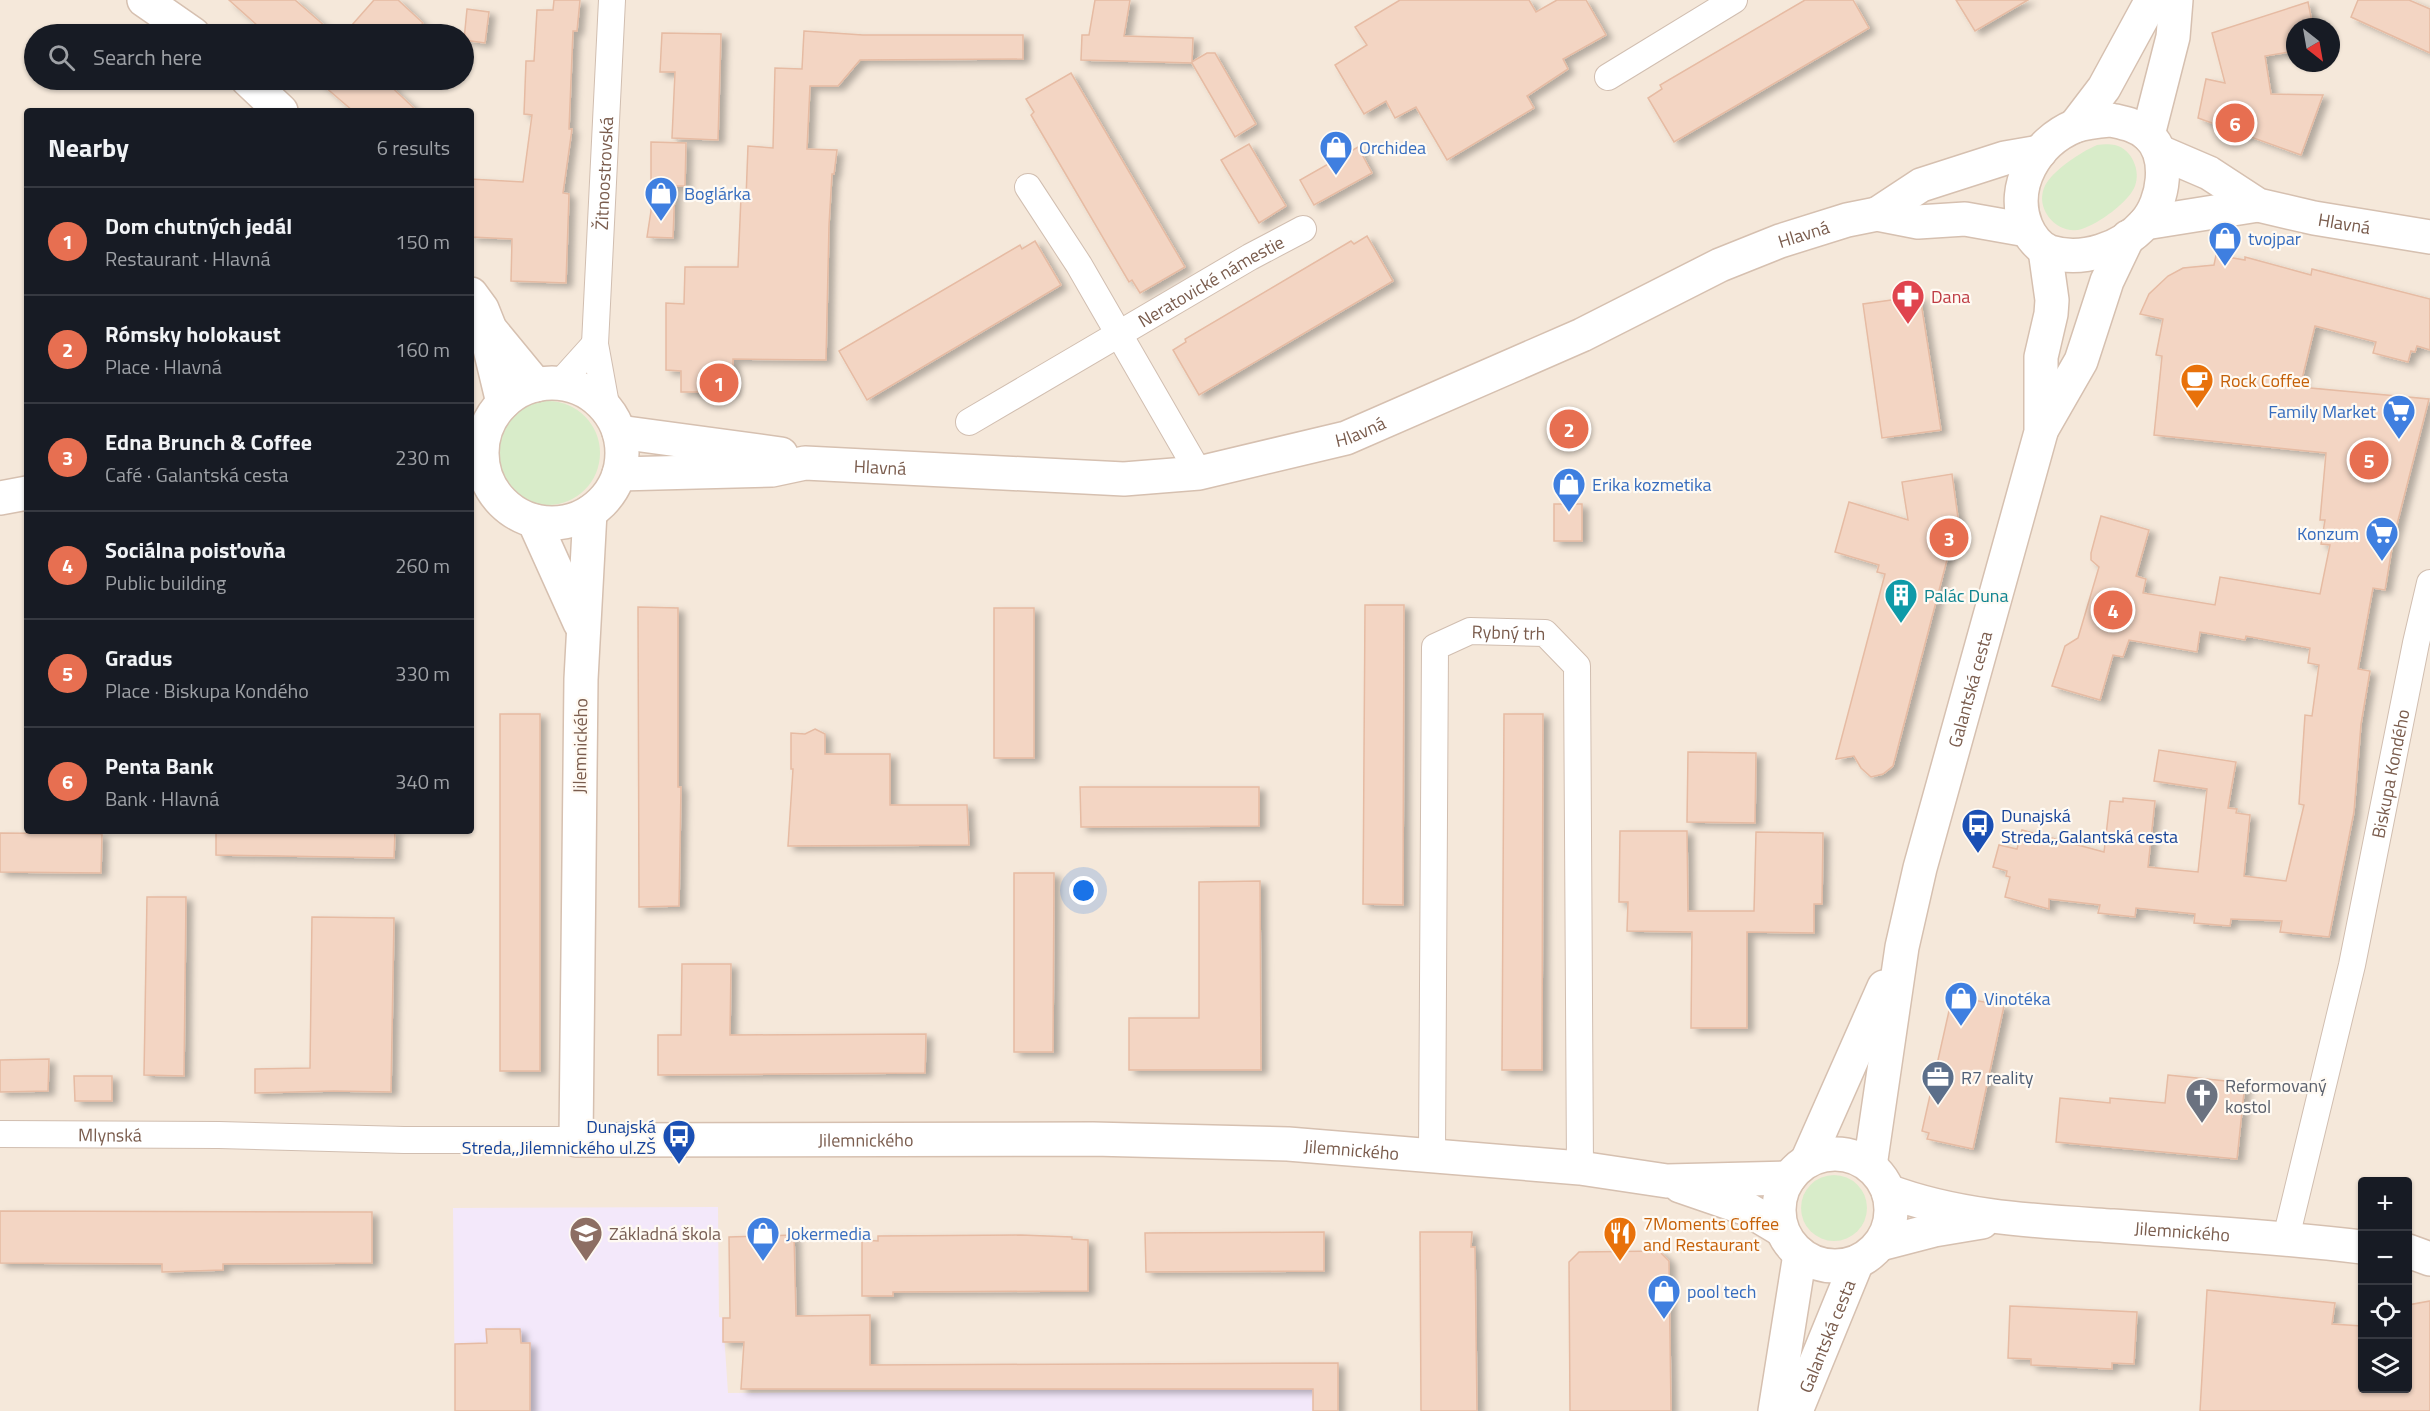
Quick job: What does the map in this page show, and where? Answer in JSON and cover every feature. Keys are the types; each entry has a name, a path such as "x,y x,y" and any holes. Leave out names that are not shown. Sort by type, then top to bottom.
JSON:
{"main road":[{"path":"144,0 179,24"},
{"path":"2075,126 2104,88 2147,9 2163,0"},
{"path":"2041,432 2081,361 2107,281 2137,230 2158,201 2162,177 2154,144 2173,37 2175,0"},
{"path":"259,90 278,108"},
{"path":"2041,432 2041,357 2052,300 2036,240 2021,215 2020,194 2027,169 2040,152 2056,137 2075,126 2110,120 2131,124 2154,144 2209,173 2258,205"},
{"path":"1877,214 1921,185 2005,158 2040,152"},
{"path":"1877,214 1918,222 1965,219 2036,240 2066,257 2088,255 2107,249 2137,230 2258,205"},
{"name":"Hlavná","path":"2258,205 2314,218 2430,237"},
{"name":"Hlavná","path":"619,474 772,470 805,463 1124,480 1199,473 1346,438 1582,336 1720,265 1780,241 1847,220 1877,214"},
{"path":"474,298 482,309 489,329 490,349 503,403"},
{"path":"489,329 548,384"},
{"path":"548,384 585,391 613,421 622,449 619,474 611,492 590,512 567,522 534,521 513,512 496,495 477,453 488,426 503,403 519,392 548,384"},
{"name":"Hlavná","path":"613,421 776,452 805,463"},
{"name":"Galantská cesta","path":"1879,1179 1873,1133 1902,947 1920,868 2041,432"},
{"path":"0,498 24,494"},
{"name":"Jilemnického","path":"590,512 582,627 576,1140 1094,1139 1288,1144 1432,1154 1580,1168 1667,1181 1747,1209 1791,1242"},
{"name":"Jilemnického","path":"534,521 582,627"},
{"name":"Galantská cesta","path":"1798,1169 1902,947"},
{"path":"1838,1154 1854,1157 1879,1179 1891,1216 1887,1231 1868,1253 1842,1266 1827,1266 1813,1262 1791,1242 1778,1215 1779,1200 1798,1169 1822,1155 1838,1154"},
{"name":"Jilemnického","path":"1667,1181 1798,1169"},
{"name":"Jilemnického","path":"1879,1179 1912,1200 2002,1218 2286,1238 2358,1247"},
{"name":"Jilemnického","path":"1868,1253 1934,1230 2002,1218"},
{"name":"Galantská cesta","path":"1775,1411 1791,1242"},
{"path":"2412,1252 2430,1259"},
{"name":"Galantská cesta","path":"1796,1411 1868,1253"}],"street":[{"name":"Žitnoostrovská","path":"612,0 595,344 613,421"},
{"path":"1608,77 1734,0"},
{"name":"Neratovické námestie","path":"1028,187 1120,335 1199,473"},
{"name":"Neratovické námestie","path":"969,422 1250,257 1303,229"},
{"path":"548,384 595,344"},
{"name":"Biskupa Kondého","path":"2286,1238 2352,965 2423,645 2430,584"},
{"name":"Rybný trh","path":"1432,1154 1435,647 1470,631 1545,633 1577,666 1580,1168"},
{"name":"Mlynská","path":"0,1134 576,1140"}],"shaded area":[{"path":"0,0 2430,0 2430,1411 0,1411"},
{"name":"Základná škola","path":"718,1207 719,1317 723,1318 728,1393 1313,1388 1313,1411 455,1411 453,1208"}],"green space":[{"path":"2097,145 2115,145 2126,151 2136,167 2135,186 2120,205 2096,222 2082,229 2065,229 2051,220 2046,213 2042,197 2044,188 2060,169 2075,157"},
{"path":"548,401 568,405 585,416 596,433 600,453 596,473 585,490 568,501 548,505 528,501 511,490 500,473 496,453 500,433 511,416 528,405"},
{"path":"1834,1175 1847,1178 1857,1185 1864,1195 1867,1208 1864,1221 1857,1231 1847,1238 1834,1241 1821,1238 1811,1231 1804,1221 1801,1208 1804,1195 1811,1185 1821,1178"}],"building":[{"path":"229,0 295,0 323,24 256,24"},
{"path":"374,0 398,0 423,23 422,24 353,24"},
{"path":"554,0 580,0 577,31 573,31 569,129 572,129 563,193 569,194 566,283 511,281 512,239 474,237 474,179 523,182 532,115 524,114 526,61 534,61 537,10 553,10"},
{"path":"1095,0 1130,0 1124,36 1193,38 1192,62 1207,53 1215,53 1256,124 1235,137 1192,63 1081,60 1082,35 1089,35"},
{"path":"1400,0 1529,0 1536,12 1557,0 1586,0 1606,35 1563,59 1568,69 1527,96 1534,108 1447,160 1416,107 1395,118 1386,101 1364,114 1335,65 1367,45 1355,27"},
{"path":"1805,0 1853,0 1869,28 1674,142 1648,98 1662,89 1660,85"},
{"path":"1956,0 2028,0 1975,31"},
{"path":"2358,0 2409,0 2430,9 2430,53 2351,17"},
{"path":"2308,2 2311,18 2286,18 2286,52 2265,56 2271,94 2323,95 2301,155 2198,118 2206,79 2225,83 2212,33"},
{"path":"467,9 489,12 485,43 474,41 474,24 466,24"},
{"path":"804,31 863,35 1023,35 1023,59 860,60 838,86 810,86 807,149 837,150 834,174 832,174 829,225 826,360 733,359 733,392 681,392 681,371 666,370 666,303 684,304 685,267 738,267 741,197 746,198 748,146 773,148 775,68 802,69"},
{"path":"662,33 721,34 718,140 672,138 675,72 660,72"},
{"path":"1071,73 1185,267 1140,293 1132,280 1129,282 1031,115 1034,112 1026,99"},
{"path":"329,90 395,90 414,108 350,108"},
{"path":"651,142 686,143 685,186 675,186 673,238 647,237 651,211"},
{"path":"1249,144 1286,206 1259,223 1221,160"},
{"name":"Orchidea","path":"1358,147 1372,173 1314,205 1300,180"},
{"path":"1367,236 1393,281 1199,395 1173,350 1186,342 1185,339 1351,241 1354,244"},
{"path":"1035,241 1061,285 867,400 839,351 1020,245 1022,249"},
{"path":"2216,255 2245,260 2245,257 2311,275 2312,269 2430,299 2430,350 2417,346 2415,352 2411,351 2408,362 2373,353 2376,342 2315,326 2300,387 2429,399 2394,536 2385,590 2373,588 2358,669 2370,671 2361,724 2354,812 2329,937 2280,932 2282,921 2231,919 2230,926 2194,923 2195,914 2136,908 2135,917 2098,913 2100,905 2049,899 2049,909 2005,897 2010,877 2006,876 2007,871 1993,867 1999,845 2017,849 2022,830 2104,852 2110,801 2123,802 2123,798 2155,801 2148,867 2198,872 2207,789 2154,781 2159,750 2236,762 2228,808 2237,809 2236,813 2250,815 2244,876 2286,881 2304,805 2299,804 2305,715 2312,716 2319,665 2308,663 2310,648 2246,636 2245,640 2200,632 2197,652 2129,640 2123,657 2113,655 2100,700 2052,686 2065,646 2078,638 2099,567 2091,560 2091,553 2101,516 2149,530 2136,576 2146,579 2143,593 2215,605 2220,577 2320,594 2330,545 2321,544 2325,520 2320,520 2326,453 2154,435 2162,356 2156,355 2163,319 2140,314 2149,294 2168,276 2183,268 2214,265"},
{"path":"1920,296 1941,430 1882,438 1863,304"},
{"name":"Palác Duna","path":"1952,474 1958,518 1893,766 1883,774 1871,777 1861,768 1854,756 1836,759 1885,574 1877,572 1879,565 1835,552 1849,502 1908,520 1902,482"},
{"path":"1554,504 1582,504 1582,541 1554,541"},
{"path":"1365,605 1404,605 1403,905 1363,904"},
{"path":"638,607 678,608 678,787 681,787 679,906 639,907"},
{"path":"994,608 1034,608 1034,758 994,758"},
{"path":"500,714 540,714 540,1071 500,1071"},
{"path":"1504,714 1543,714 1542,1070 1502,1070"},
{"path":"815,729 825,734 825,754 890,754 890,805 967,805 969,845 788,846 793,769 791,769 791,733 805,734"},
{"path":"1688,752 1756,753 1755,823 1687,822"},
{"path":"1080,787 1259,787 1259,826 1081,827"},
{"path":"1620,831 1687,831 1688,911 1754,911 1756,832 1823,833 1822,904 1814,904 1814,933 1747,932 1747,1028 1691,1028 1692,932 1627,931 1628,902 1619,902"},
{"path":"0,833 102,834 101,873 0,872"},
{"path":"216,834 395,834 394,858 216,855"},
{"path":"1014,873 1054,873 1053,1052 1014,1052"},
{"path":"1260,881 1261,1070 1129,1070 1129,1018 1199,1018 1199,882"},
{"path":"147,897 186,897 184,1076 144,1075"},
{"path":"312,917 394,918 391,1092 255,1093 255,1069 310,1068"},
{"path":"682,964 731,964 730,1035 926,1034 925,1073 658,1075 658,1035 681,1035"},
{"path":"1959,997 2004,1006 1973,1149 1927,1139 1929,1133 1922,1131 1951,1002 1957,1003"},
{"path":"49,1059 48,1091 0,1092 0,1060"},
{"path":"2168,1075 2245,1083 2237,1159 2056,1142 2060,1098 2110,1103 2110,1098 2165,1103"},
{"path":"74,1076 112,1076 112,1101 75,1101"},
{"path":"0,1211 372,1212 372,1263 223,1264 223,1270 162,1272 162,1264 0,1263"},
{"path":"1324,1232 1324,1271 1146,1272 1145,1233"},
{"path":"1420,1232 1472,1232 1471,1247 1475,1247 1477,1411 1421,1411"},
{"path":"794,1235 796,1316 870,1315 870,1365 1338,1363 1338,1411 1313,1411 1313,1389 741,1389 744,1342 723,1342 723,1318 730,1318 729,1237"},
{"path":"878,1236 1072,1237 1072,1239 1088,1240 1088,1291 893,1292 893,1296 862,1296 862,1240 878,1241"},
{"path":"1659,1251 1669,1261 1671,1411 1570,1411 1569,1262 1579,1252"},
{"path":"2207,1290 2335,1303 2332,1324 2358,1326 2358,1393 2412,1393 2412,1304 2430,1301 2430,1411 2200,1411"},
{"path":"2010,1306 2137,1312 2134,1364 2112,1363 2112,1369 2031,1365 2031,1359 2008,1358"},
{"path":"486,1329 520,1329 521,1343 530,1343 530,1411 455,1411 455,1344 487,1343"}],"place":[{"name":"Penta Bank","path":"2235,123"},
{"name":"Orchidea","path":"1336,176"},
{"name":"Boglárka","path":"661,222"},
{"name":"tvojpar","path":"2225,267"},
{"name":"Dana","path":"1908,325"},
{"name":"Dom chutných jedál","path":"719,383"},
{"name":"Rock Coffee","path":"2197,409"},
{"name":"Rómsky holokaust","path":"1569,429"},
{"name":"Family Market","path":"2399,440"},
{"name":"Gradus","path":"2369,460"},
{"name":"Erika kozmetika","path":"1569,513"},
{"name":"Edna Brunch & Coffee","path":"1949,538"},
{"name":"Konzum","path":"2382,562"},
{"name":"Sociálna poisťovňa","path":"2113,610"},
{"name":"Palác Duna","path":"1901,624"},
{"name":"Dunajská Streda,,Galantská cesta","path":"1978,854"},
{"name":"Vinotéka","path":"1961,1027"},
{"name":"R7 reality","path":"1938,1106"},
{"name":"Reformovaný kostol","path":"2202,1124"},
{"name":"Dunajská Streda,,Jilemnického ul.ZŠ","path":"679,1165"},
{"name":"Základná škola","path":"586,1262"},
{"name":"Jokermedia","path":"763,1262"},
{"name":"7Moments Coffee and Restaurant","path":"1620,1262"},
{"name":"pool tech","path":"1664,1320"}]}
